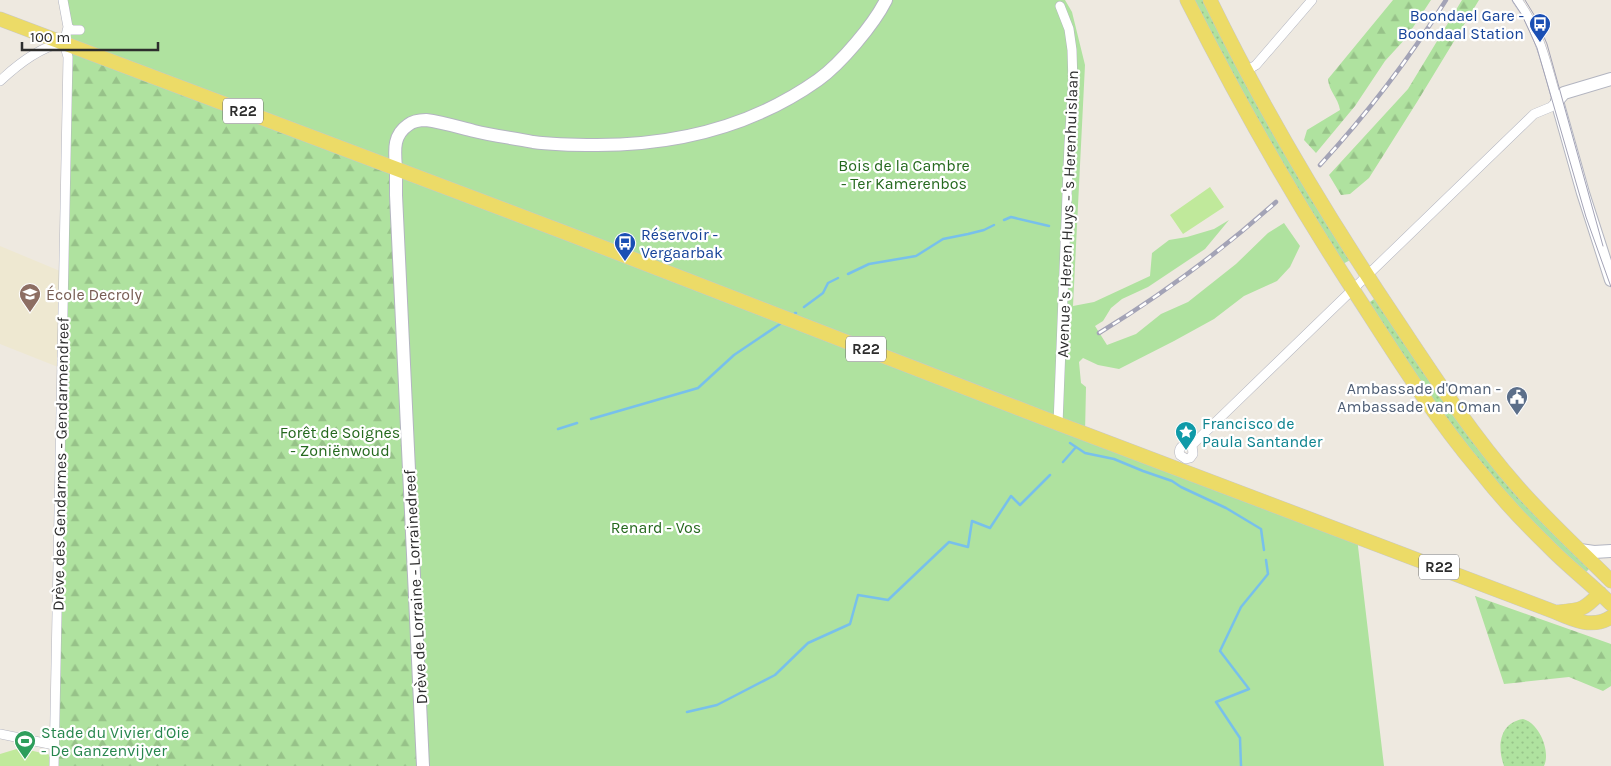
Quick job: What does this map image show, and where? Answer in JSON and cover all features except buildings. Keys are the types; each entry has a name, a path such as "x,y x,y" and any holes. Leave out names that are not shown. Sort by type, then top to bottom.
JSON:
{"main road":[{"path":"1188,0 1224,74 1261,140 1353,290 1440,421 1477,468 1547,545 1606,593 1611,604"},
{"path":"1210,0 1246,71 1296,160 1367,275 1431,371 1486,448 1519,487 1611,581"},
{"name":"R22","path":"0,19 566,233 1058,424 1555,612 1573,621 1587,623 1602,621 1611,616"},
{"name":"R22","path":"1555,612 1578,611 1606,593"}],"street":[{"path":"0,80 11,70 48,46 64,43 68,27 63,0"},
{"name":"Drève de Lorraine - Lorrainedreef","path":"423,766 394,152 395,143 400,133 415,121 425,120 536,142 572,145 625,145 670,140 709,132 756,115 819,79 847,53 866,31 886,0"},
{"path":"1246,71 1256,65 1312,0"},
{"path":"1517,0 1529,20 1539,43 1582,192 1611,280"},
{"name":"Avenue 's Heren Huys - 's Herenhuislaan","path":"1058,424 1072,84 1072,50 1069,29 1060,6"},
{"path":"68,27 72,30 80,30"},
{"name":"Drève des Gendarmes - Gendarmendreef","path":"54,766 68,76 68,53 64,43"},
{"path":"1192,445 1534,114 1551,107 1564,93 1611,78"},
{"path":"1580,550 1594,552 1611,551"},
{"path":"0,734 54,748"}],"shaded area":[{"name":"École Decroly","path":"0,246 60,271 58,367 0,344"}],"green space":[{"name":"Renard - Vos","path":"67,0 1065,0 1072,12 1085,65 1073,306 1094,302 1150,276 1152,253 1169,240 1214,229 1229,220 1205,249 1148,287 1122,299 1111,308 1103,321 1095,326 1107,345 1136,334 1161,314 1188,302 1236,264 1268,233 1284,223 1300,246 1290,267 1277,281 1244,296 1214,319 1174,341 1119,369 1098,365 1083,358 1079,362 1081,383 1086,387 1085,433 1357,538 1384,766 426,766 398,172 71,45"},
{"path":"1192,0 1205,0 1352,259 1341,265 1308,212"},
{"path":"1393,0 1431,0 1406,38 1385,61 1355,106 1316,153 1304,140 1307,130 1340,110 1328,79"},
{"path":"1462,0 1479,0 1369,178 1350,194 1341,195 1329,175 1408,89"},
{"name":"Forêt de Soignes - Zoniënwoud","path":"71,45 575,233 1384,766 56,766"},
{"path":"1210,187 1224,207 1183,234 1170,215"},
{"path":"1377,297 1410,348 1591,567 1584,574 1534,527 1464,444 1367,304"},
{"path":"1475,596 1611,644 1611,686 1603,691 1569,677 1504,684"},
{"path":"1523,719 1534,726 1542,738 1546,753 1544,766 1504,766 1501,751 1502,737 1509,725"},
{"name":"Stade du Vivier d'Oie - De Ganzenvijver","path":"20,748 51,755 51,766 0,766 0,754"}],"waterway":[{"path":"1004,220 1011,217 1049,226"},
{"path":"848,274 869,264 916,256 943,239 984,230 994,225"},
{"path":"804,307 823,293 828,283 838,278"},
{"path":"591,419 698,388 734,355 780,324"},
{"path":"558,429 577,423"},
{"path":"1070,443 1085,453 1114,459 1172,481 1226,508 1261,529 1264,550"},
{"path":"1063,462 1076,447"},
{"path":"687,712 717,705 775,675 808,643 850,624 858,595 888,600 949,542 968,547 972,521 990,528 1011,496 1020,505 1050,475"},
{"path":"1241,766 1240,738 1216,702 1249,689 1220,651 1241,607 1268,574 1266,560"}],"tram line":[{"path":"1512,0 1522,15 1537,48 1586,217 1611,287"},
{"path":"1525,0 1536,18 1547,44 1603,246"}],"railway":[{"path":"1320,165 1387,86 1446,0"},
{"path":"1099,333 1190,272 1276,202"}],"place":[{"name":"Boondael Gare - Boondaal Station","path":"1540,43"},
{"name":"Réservoir - Vergaarbak","path":"625,262"},
{"name":"École Decroly","path":"30,313"},
{"name":"Ambassade d'Oman - Ambassade van Oman","path":"1517,416"},
{"name":"Francisco de Paula Santander","path":"1186,451"},
{"name":"Stade du Vivier d'Oie - De Ganzenvijver","path":"25,760"}],"park label":[{"name":"Bois de la Cambre - Ter Kamerenbos","path":"904,174"}]}
